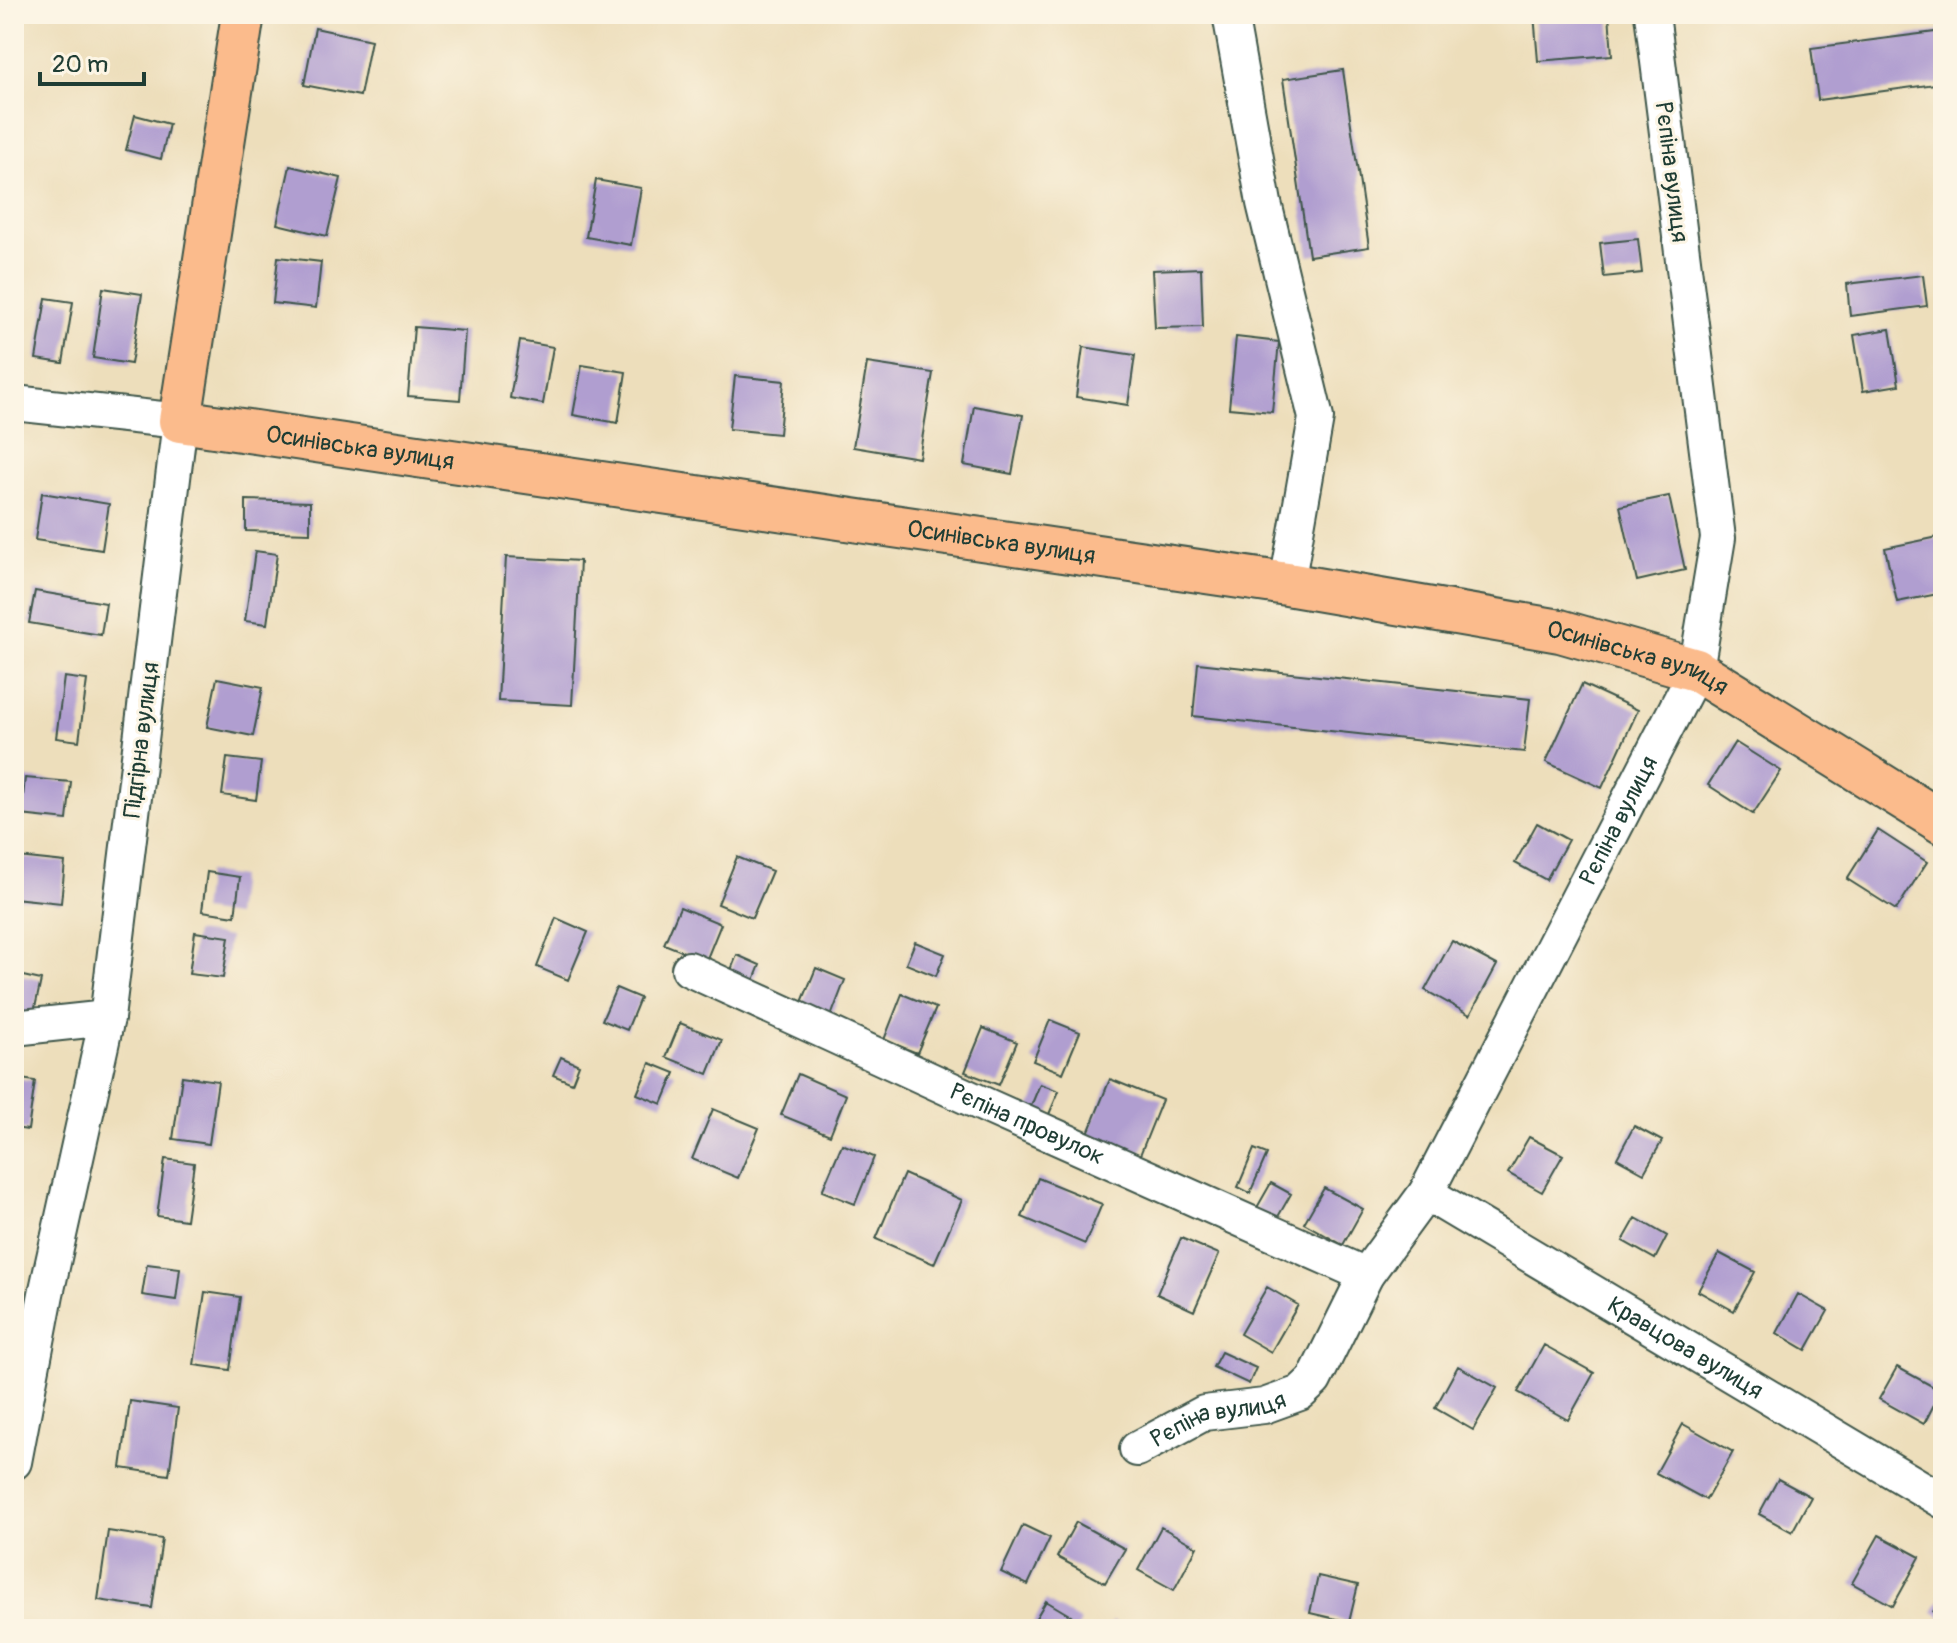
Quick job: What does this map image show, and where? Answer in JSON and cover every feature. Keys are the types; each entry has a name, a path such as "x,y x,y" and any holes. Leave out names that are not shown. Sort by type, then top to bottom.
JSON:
{"main road":[{"name":"Підгірна вулиця","path":"180,421 243,14"},
{"name":"Осинівська вулиця","path":"180,421 1287,584 1560,631 1696,670 1943,823"}],"street":[{"path":"1230,14 1264,203 1316,418 1287,584"},
{"name":"Рєпіна вулиця","path":"1137,1449 1204,1413 1264,1406 1300,1393 1314,1380 1366,1275 1426,1193 1696,670 1718,538 1652,14"},
{"name":"Осинівська вулиця","path":"14,403 180,421"},
{"name":"Підгірна вулиця","path":"14,1462 46,1294 107,1018 180,421"},
{"name":"Рєпіна провулок","path":"689,969 1366,1275"},
{"path":"14,1028 107,1018"},
{"name":"Кравцова вулиця","path":"1426,1193 1943,1501"}],"building":[{"path":"155,14 181,14 179,20"},
{"path":"1534,14 1609,14 1612,55 1538,61"},
{"path":"315,28 371,40 360,96 304,85"},
{"path":"1943,31 1943,83 1818,100 1811,48"},
{"path":"1343,70 1369,247 1309,256 1283,79"},
{"path":"135,115 169,124 161,159 126,150"},
{"path":"290,166 341,178 327,236 277,224"},
{"path":"596,180 641,188 631,245 586,237"},
{"path":"1638,239 1642,273 1604,277 1600,243"},
{"path":"278,257 321,262 316,308 273,303"},
{"path":"1201,268 1203,327 1155,328 1152,270"},
{"path":"1923,275 1927,306 1850,316 1847,284"},
{"path":"103,288 142,294 131,364 93,358"},
{"path":"46,298 73,302 63,363 36,359"},
{"path":"414,327 465,331 460,400 408,396"},
{"path":"1890,329 1899,385 1863,391 1854,335"},
{"path":"1236,337 1279,342 1272,412 1229,408"},
{"path":"520,341 553,347 543,404 510,398"},
{"path":"1083,347 1135,355 1128,405 1076,397"},
{"path":"867,363 933,373 919,458 853,447"},
{"path":"582,365 626,372 618,423 573,415"},
{"path":"735,376 784,381 779,434 729,429"},
{"path":"974,406 1023,415 1012,474 964,465"},
{"path":"42,493 109,504 102,550 35,540"},
{"path":"1669,496 1685,570 1637,581 1620,506"},
{"path":"246,500 310,502 310,533 246,531"},
{"path":"1943,536 1943,593 1897,602 1885,548"},
{"path":"255,551 277,554 267,624 245,621"},
{"path":"506,557 580,561 572,705 498,701"},
{"path":"35,591 106,603 101,635 29,623"},
{"path":"1198,663 1530,699 1524,752 1193,716"},
{"path":"64,677 87,680 79,741 56,738"},
{"path":"217,678 263,687 253,736 207,727"},
{"path":"1582,684 1638,710 1602,788 1546,762"},
{"path":"1735,742 1781,771 1753,814 1708,785"},
{"path":"227,758 261,762 256,800 222,795"},
{"path":"25,778 71,782 67,820 21,815"},
{"path":"1537,823 1568,840 1546,880 1515,863"},
{"path":"1878,830 1927,862 1896,910 1847,879"},
{"path":"18,857 65,862 61,903 14,898"},
{"path":"737,857 772,871 752,918 718,904"},
{"path":"207,872 240,877 235,916 202,911"},
{"path":"680,907 721,924 706,961 664,944"},
{"path":"556,918 588,932 568,980 537,967"},
{"path":"195,932 229,937 223,978 189,974"},
{"path":"1452,941 1497,965 1470,1015 1425,990"},
{"path":"915,942 945,954 936,976 906,964"},
{"path":"737,955 760,965 752,985 729,975"},
{"path":"816,968 845,980 830,1019 800,1007"},
{"path":"14,974 41,980 33,1017 14,1012"},
{"path":"616,988 640,998 627,1030 602,1020"},
{"path":"902,994 936,1008 917,1053 884,1040"},
{"path":"1050,1020 1080,1032 1063,1073 1033,1061"},
{"path":"680,1023 722,1040 708,1074 666,1057"},
{"path":"983,1028 1017,1042 999,1085 965,1072"},
{"path":"561,1057 579,1065 572,1083 553,1075"},
{"path":"650,1063 675,1073 662,1104 637,1094"},
{"path":"798,1074 846,1095 830,1135 781,1115"},
{"path":"182,1076 218,1081 209,1144 173,1139"},
{"path":"14,1078 35,1081 28,1130 14,1128"},
{"path":"1110,1079 1162,1100 1138,1160 1086,1138"},
{"path":"1040,1084 1059,1091 1047,1119 1029,1111"},
{"path":"713,1109 759,1128 738,1178 692,1159"},
{"path":"1634,1126 1662,1141 1644,1173 1617,1158"},
{"path":"1529,1137 1563,1155 1542,1192 1508,1173"},
{"path":"842,1144 874,1157 855,1204 822,1191"},
{"path":"1254,1149 1267,1154 1250,1193 1238,1187"},
{"path":"165,1159 194,1163 186,1220 157,1216"},
{"path":"904,1174 962,1200 934,1264 876,1239"},
{"path":"1038,1178 1102,1204 1085,1244 1022,1217"},
{"path":"1271,1183 1291,1194 1275,1222 1255,1211"},
{"path":"1324,1188 1363,1209 1343,1245 1304,1223"},
{"path":"1636,1218 1667,1236 1655,1259 1623,1241"},
{"path":"1181,1238 1219,1254 1194,1311 1157,1294"},
{"path":"14,1241 18,1242 16,1264 14,1263"},
{"path":"1719,1253 1755,1272 1734,1311 1698,1291"},
{"path":"147,1264 180,1268 176,1300 142,1295"},
{"path":"1267,1287 1298,1305 1271,1352 1240,1334"},
{"path":"205,1292 240,1297 230,1370 194,1365"},
{"path":"1798,1294 1828,1311 1806,1350 1777,1333"},
{"path":"1544,1345 1594,1373 1568,1420 1518,1392"},
{"path":"1221,1352 1256,1368 1249,1384 1213,1367"},
{"path":"1458,1366 1497,1388 1473,1430 1435,1408"},
{"path":"1897,1367 1941,1391 1924,1424 1879,1399"},
{"path":"130,1401 178,1408 169,1475 121,1468"},
{"path":"1683,1424 1733,1452 1706,1500 1656,1473"},
{"path":"1778,1479 1811,1497 1792,1532 1759,1514"},
{"path":"1076,1522 1125,1549 1105,1583 1057,1557"},
{"path":"1023,1525 1050,1538 1028,1585 1001,1572"},
{"path":"1161,1527 1197,1547 1174,1590 1138,1570"},
{"path":"108,1531 162,1539 152,1608 98,1600"},
{"path":"1879,1535 1920,1557 1893,1606 1852,1583"},
{"path":"1318,1576 1358,1585 1349,1622 1310,1613"},
{"path":"1943,1595 1943,1618 1933,1612"},
{"path":"1046,1601 1081,1622 1077,1629 1043,1629 1033,1623"},
{"path":"1113,1621 1131,1629 1109,1629"}]}
